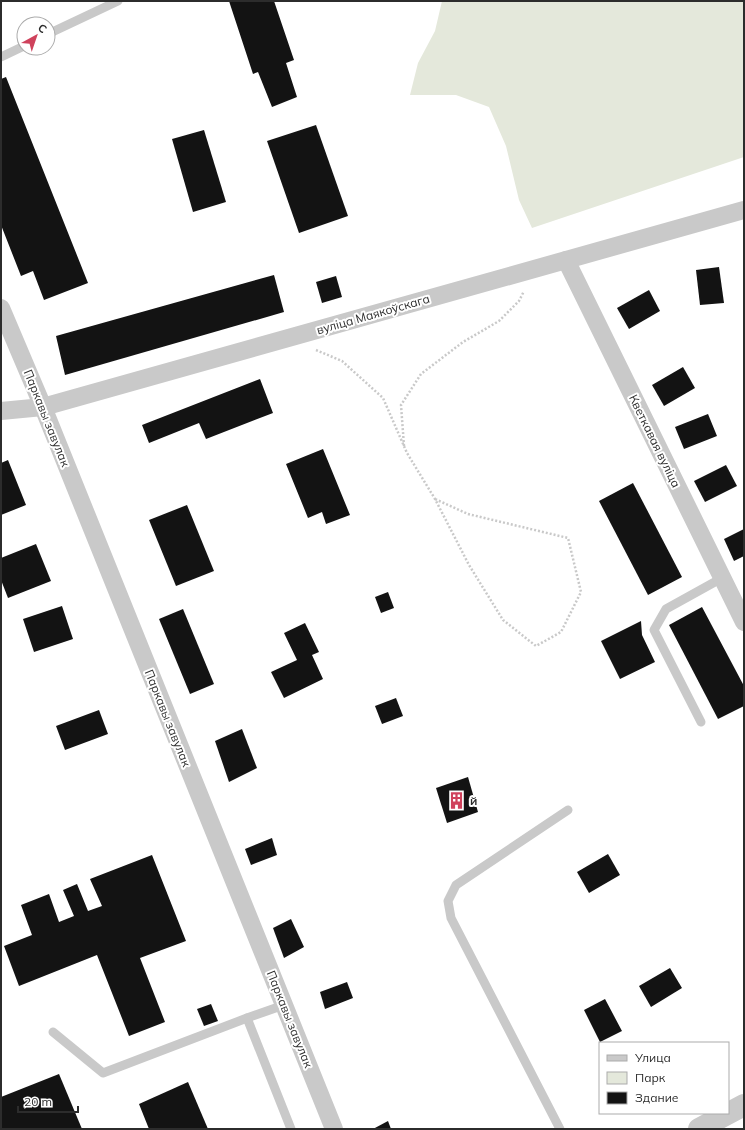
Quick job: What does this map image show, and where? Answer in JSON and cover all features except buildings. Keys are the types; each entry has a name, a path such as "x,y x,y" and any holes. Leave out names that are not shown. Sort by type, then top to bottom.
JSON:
{"street":[{"name":"вуліца Маякоўскага","path":"1,411 43,406 744,210"},
{"name":"Кветкавая вуліца","path":"566,260 744,622"},
{"name":"Паркавы завулак","path":"1,308 43,406 334,1129"},
{"path":"729,1113 744,1105"},
{"path":"699,1129 727,1114"}],"lane":[{"path":"56,30 118,1"},
{"path":"1,57 16,50"},
{"path":"701,722 654,630 666,609 722,578"},
{"path":"560,1129 451,918 448,902 456,885 568,810"},
{"path":"52,1032 102,1073 284,1004"},
{"path":"247,1018 291,1129"}],"path":[{"path":"405,448 401,405 421,374 463,342 499,321 520,301 534,269"},
{"path":"288,338 342,361 383,398 405,448 435,499 469,565 503,620 536,646 561,632 581,592 568,538 468,514 435,499"}],"green space":[{"path":"442,1 744,1 744,157 532,228 519,200 506,146 489,107 456,95 410,95 418,63 435,31"}],"place":[{"name":"й","path":"457,800"}]}
